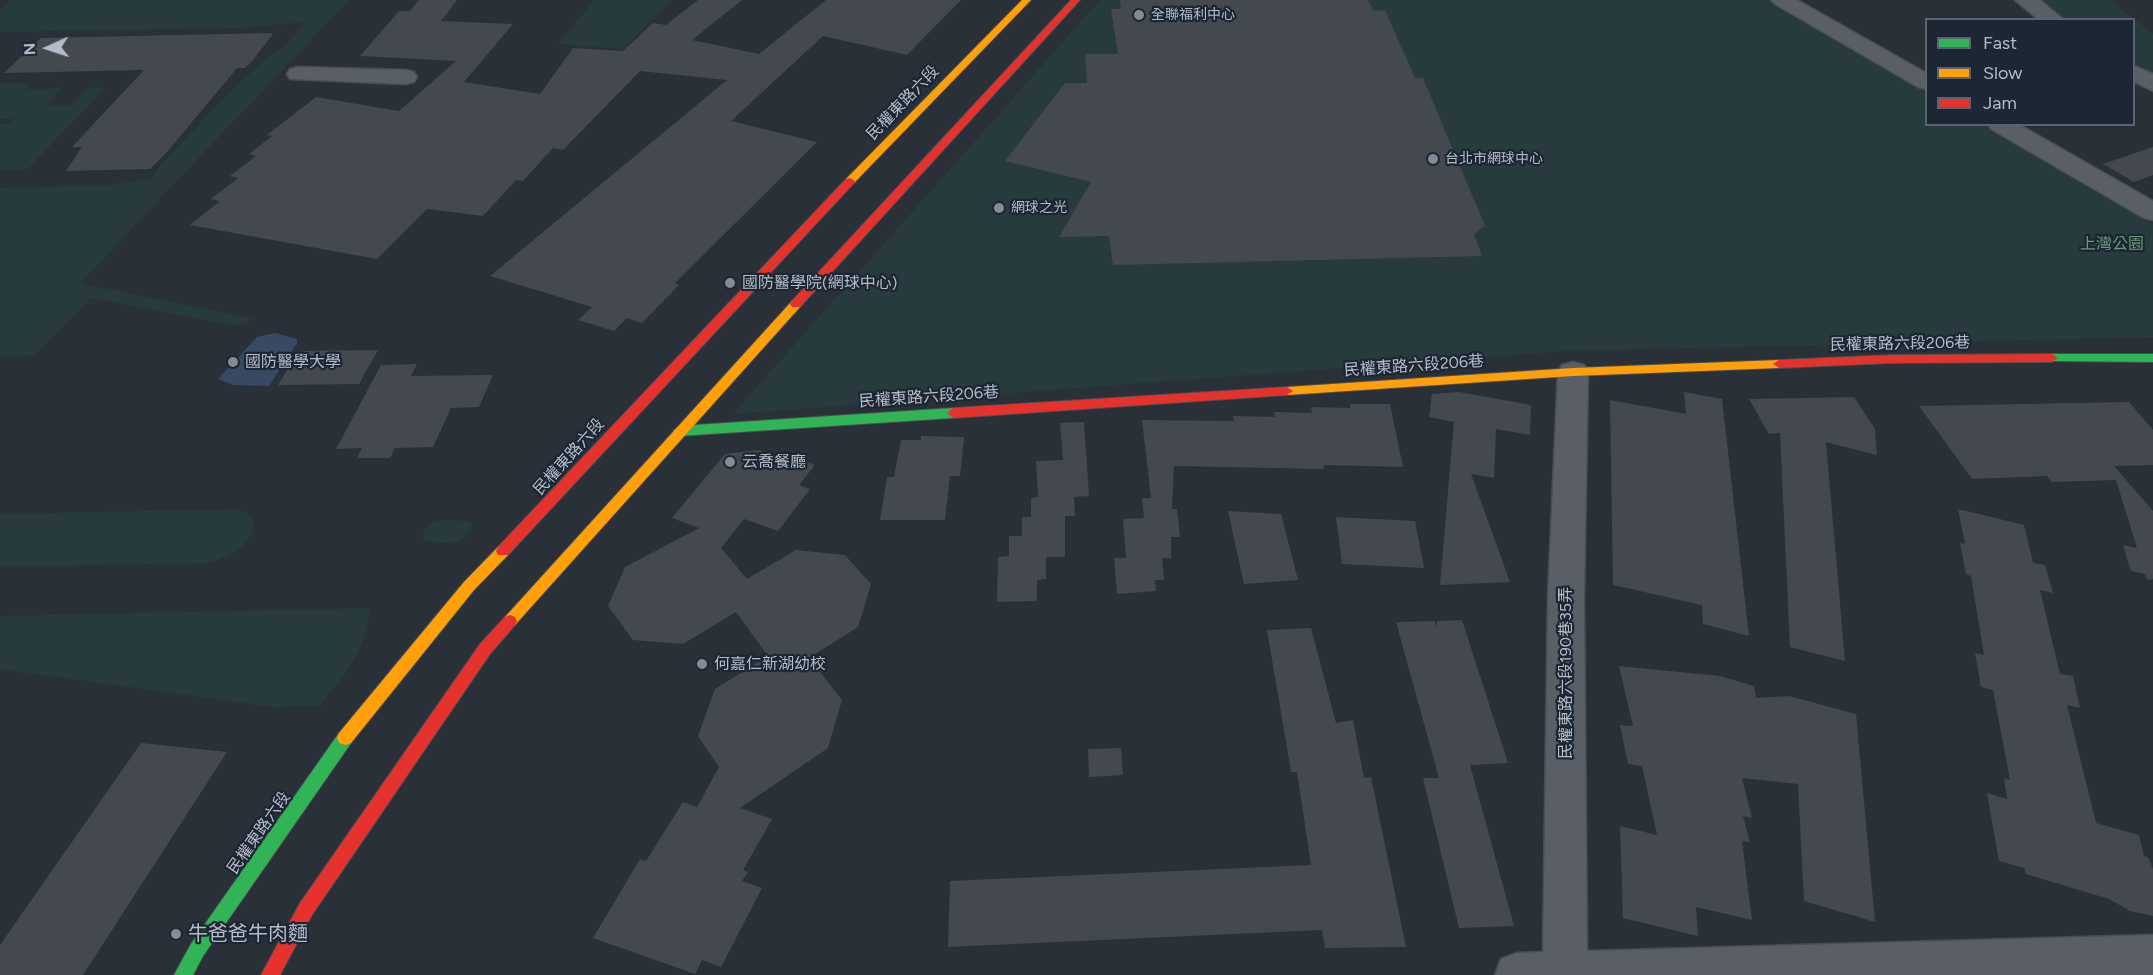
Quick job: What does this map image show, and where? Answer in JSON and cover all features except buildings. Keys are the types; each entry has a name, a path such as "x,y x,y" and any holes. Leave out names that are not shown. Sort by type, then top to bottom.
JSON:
{"main road":[{"name":"民權東路六段","path":"183,975 197,950 343,741 470,586 564,489 776,258 1027,0"},
{"path":"270,975 306,909 485,649 679,431 1076,0"},
{"name":"民權東路六段206巷","path":"679,431 1573,372 1892,359 2153,358"}],"street":[{"path":"1782,0 1925,81"},
{"path":"2026,0 2051,18"},
{"path":"298,74 406,77"},
{"path":"2135,74 2153,84"},
{"path":"2003,126 2153,212"},
{"name":"民權東路六段190巷35弄","path":"1564,974 1566,596 1573,372"},
{"path":"1517,975 2153,957"}],"green space":[{"path":"11,0 349,0 80,283 254,319 237,326 91,298 35,355 0,356 0,188 111,185 154,178 154,173 223,98 270,55 281,49 306,22 238,28 0,32 0,9"},
{"path":"594,0 672,0 622,49 558,44"},
{"name":"台北市網球中心","path":"1100,0 1772,0 1925,90 1925,126 1986,126 2153,224 2153,337 1565,351 733,414"},
{"path":"2034,0 2110,0 2133,18 2061,18"},
{"path":"2135,20 2153,34 2153,79 2135,69"},
{"path":"0,83 25,83 28,86 25,91 63,87 46,106 72,105 90,87 105,88 28,169 0,170 0,124 10,124 15,119 0,119"},
{"path":"238,509 252,516 253,526 247,541 232,553 206,563 0,567 0,514"},
{"path":"442,520 468,521 472,525 470,532 461,540 454,542 426,541 422,537 426,527"},
{"path":"370,608 364,637 353,661 319,706 273,707 0,669 0,616"}],"water":[{"path":"275,333 297,339 297,343 269,386 233,385 218,379 257,337"}],"traffic: fast":[{"path":"2052,358 2153,358"},
{"path":"679,431 953,413"},
{"path":"183,975 197,950 345,738"}],"traffic: slow":[{"path":"850,181 1027,0"},
{"path":"510,621 796,304"},
{"path":"1287,391 1573,372 1779,364"},
{"path":"345,738 469,586 503,551"}],"traffic: jam":[{"path":"796,304 1076,0"},
{"path":"503,551 850,181"},
{"path":"1779,364 1892,359 2052,358"},
{"path":"953,413 1287,391"},
{"path":"270,975 306,909 485,649 510,621"}],"place":[{"name":"全聯福利中心","path":"1139,15"},
{"name":"台北市網球中心","path":"1433,159"},
{"name":"網球之光","path":"999,208"},
{"name":"國防醫學院(網球中心)","path":"730,283"},
{"name":"國防醫學大學","path":"233,362"},
{"name":"云喬餐廳","path":"730,462"},
{"name":"何嘉仁新湖幼校","path":"702,664"},
{"name":"牛爸爸牛肉麵","path":"176,934"}],"park label":[{"name":"上灣公園","path":"2112,244"}]}
